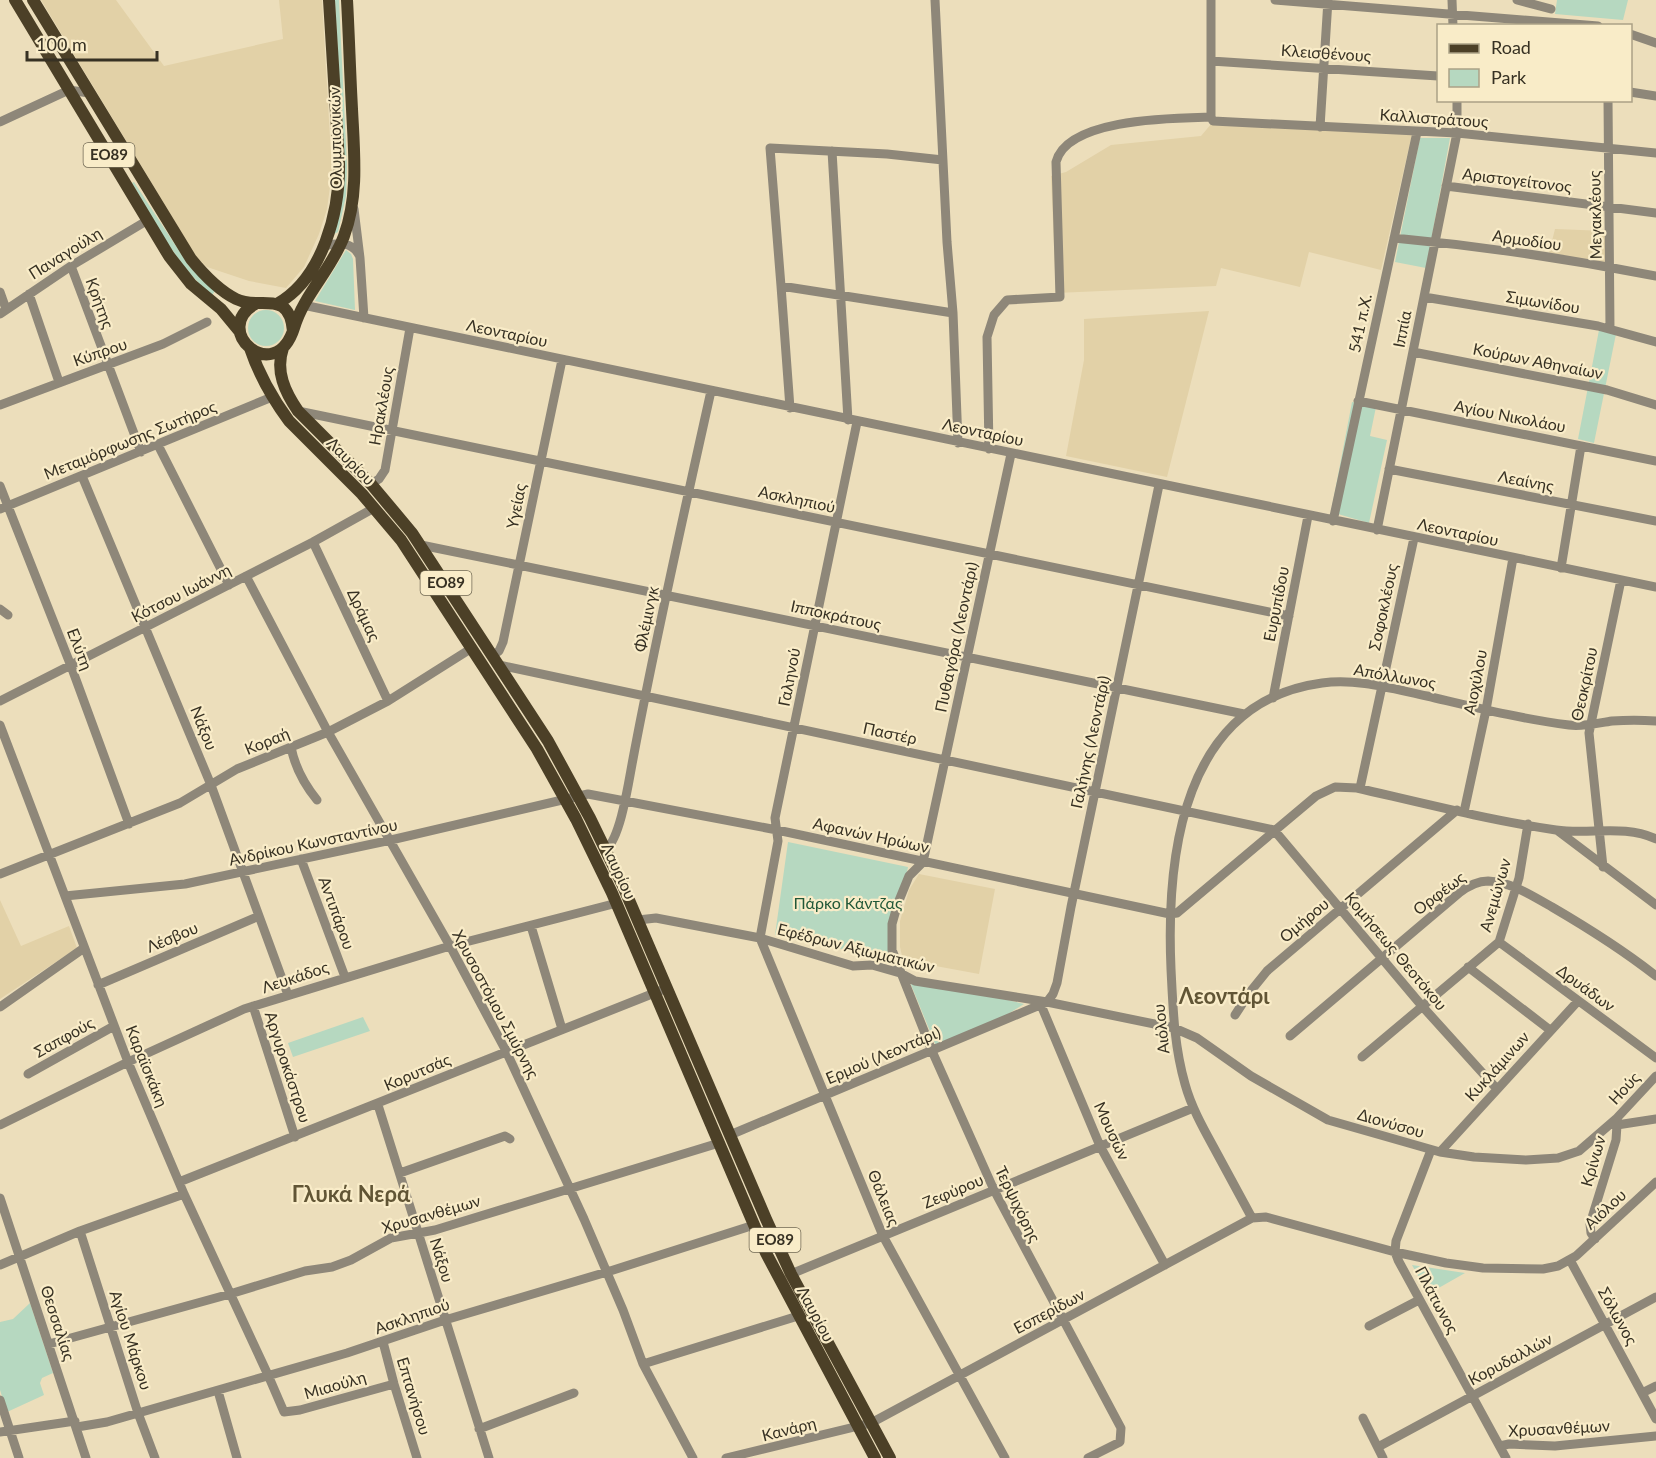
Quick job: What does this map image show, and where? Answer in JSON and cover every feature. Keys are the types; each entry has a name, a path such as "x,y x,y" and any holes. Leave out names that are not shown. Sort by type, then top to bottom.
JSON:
{"main road":[{"name":"Λαυρίου","path":"15,0 180,271 196,289 227,315 240,332 243,341 250,348 260,375 272,397 289,421 374,508 409,551 537,749 616,903 754,1225 798,1316 875,1458"},
{"name":"ΕΟ89","path":"33,0 191,259 220,289 237,300 255,304 268,302 277,304"},
{"name":"Ολυμπιονικών","path":"277,304 284,300 305,278 324,246 333,220 339,182 329,0"},
{"name":"Ολυμπιονικών","path":"293,332 303,305 330,266 341,244 353,201 354,134 347,0"},
{"path":"240,332 239,325 242,315 255,304"},
{"path":"250,348 263,354 272,354 283,348 291,339 293,332 290,316 277,304"},
{"name":"Λαυρίου","path":"283,348 280,358 283,383 298,411 370,484 421,545 548,741 606,849 791,1274 890,1458"}],"street":[{"path":"935,0 958,443"},
{"path":"1211,0 1211,117"},
{"path":"1275,0 1328,2 1576,24"},
{"path":"1452,0 1453,24"},
{"path":"1517,0 1551,9"},
{"path":"1320,127 1328,2"},
{"path":"1632,35 1656,43"},
{"name":"Κλεισθένους","path":"1211,61 1437,76"},
{"path":"0,122 69,90 89,93"},
{"path":"1632,92 1656,96"},
{"name":"Ιππία","path":"1377,530 1446,186 1456,133 1458,102"},
{"name":"Μεγακλέους","path":"1608,102 1610,329"},
{"name":"Καλλιστράτους","path":"990,449 987,337 994,315 1007,300 1060,297 1056,162 1066,144 1080,136 1125,124 1156,119 1211,117 1213,121 1456,133 1656,153"},
{"name":"541 π.Χ.","path":"1333,521 1417,132"},
{"path":"790,408 770,148 943,160"},
{"name":"Γαληνού","path":"760,938 778,841 775,818 814,626 838,523 853,421 840,297 832,151"},
{"name":"Αριστογείτονος","path":"1446,186 1656,213"},
{"path":"353,201 364,318"},
{"name":"Παναγούλη","path":"3,312 71,266 148,220"},
{"name":"Αρμοδίου","path":"1394,238 1610,267 1656,276"},
{"path":"324,246 341,244 354,248 360,258"},
{"name":"Κρήτης","path":"71,266 141,452"},
{"path":"781,286 953,313"},
{"path":"0,292 3,312"},
{"path":"29,294 59,382"},
{"name":"Σιμωνίδου","path":"1424,297 1610,329 1656,342"},
{"name":"Λεονταρίου","path":"303,305 1656,587"},
{"name":"Κύπρου","path":"0,405 174,340 207,322"},
{"name":"Ηρακλέους","path":"370,484 379,479 384,470 410,328"},
{"name":"Κούρων Αθηναίων","path":"1413,352 1607,390 1656,405"},
{"name":"Υγείας","path":"496,660 520,566 562,360"},
{"name":"Φλέμινγκ","path":"606,849 614,841 625,801 645,696 711,391"},
{"name":"Μεταμόρφωσης Σωτήρος","path":"4,507 272,397"},
{"name":"Αγίου Νικολάου","path":"1358,401 1656,461"},
{"name":"Ασκληπιού","path":"298,411 1289,616"},
{"path":"158,445 229,585"},
{"path":"1561,568 1581,446"},
{"name":"Πυθαγόρα (Λεοντάρι)","path":"923,862 1011,454"},
{"name":"Λεαίνης","path":"1389,469 1656,521"},
{"name":"Νάξου","path":"82,476 211,785 288,995"},
{"name":"Γαλήνης (Λεοντάρι)","path":"1044,1004 1053,994 1057,983 1073,895 1159,485"},
{"name":"Ελύτη","path":"0,486 4,507 70,666 129,825"},
{"name":"Κότσου Ιωάννη","path":"0,700 313,542 374,508"},
{"name":"Ευρυπίδου","path":"1273,698 1308,516"},
{"name":"Σοφοκλέους","path":"1359,788 1414,538"},
{"name":"Δράμας","path":"313,542 388,701"},
{"name":"Ιπποκράτους","path":"421,545 1244,714"},
{"name":"Αιοχύλου","path":"1460,811 1486,710 1513,558"},
{"name":"Χρυσοστόμου Σμύρνης","path":"246,576 328,732 391,840 506,1051 571,1188 643,1364 693,1458"},
{"name":"Θεοκρίτου","path":"1603,867 1590,724 1621,580"},
{"path":"0,609 8,615"},
{"name":"Κοραή","path":"0,874 180,803 237,770 328,732 388,701 472,648"},
{"name":"Παστέρ","path":"496,660 645,696 1274,830"},
{"name":"Απόλλωνος","path":"1170,914 1175,860 1185,811 1196,780 1225,733 1244,714 1273,698 1302,687 1347,682 1381,686 1486,710 1573,726 1623,720 1656,721"},
{"name":"Καραϊσκάκη","path":"0,725 128,1062 184,1194 284,1412"},
{"path":"291,747 302,778 317,800"},
{"path":"1170,914 1177,913 1322,792 1341,787 1359,788 1558,831 1623,830 1656,839"},
{"name":"Αφανών Ηρώων","path":"565,800 588,795 625,801 777,830 1170,914"},
{"name":"Ανδρίκου Κωνσταντίνου","path":"65,896 185,884 243,873 565,800"},
{"name":"Ομήρου","path":"1235,1015 1267,971 1460,811"},
{"name":"Ανεμώνων","path":"1362,1057 1499,942 1516,887 1528,824"},
{"name":"Κομήσεως Θεοτόκου","path":"1274,830 1422,1006 1497,1089"},
{"path":"1558,831 1656,905"},
{"name":"Αντιπάρου","path":"302,859 345,977"},
{"name":"Τερψιχόρης","path":"923,862 909,876 898,903 892,924 892,950 932,1051 994,1190 1121,1428 1120,1442 1088,1458"},
{"name":"Ορφέως","path":"1290,1036 1382,957 1474,883 1487,881 1516,887 1589,929 1656,976"},
{"name":"Λευκάδος","path":"0,1125 128,1062 253,1006 450,946 616,903"},
{"name":"Αιόλου","path":"1170,914 1174,1028 1184,1082 1193,1108 1252,1218 1266,1217 1395,1252 1446,1263 1483,1268 1543,1269 1558,1266 1570,1260 1656,1182"},
{"name":"Λέσβου","path":"98,986 259,915"},
{"name":"Εφέδρων Αξιωματικών","path":"638,920 656,918 760,938 853,966 872,964 900,973 915,981 1174,1028"},
{"path":"531,926 562,1029"},
{"name":"Θάλειας","path":"760,938 884,1236 1005,1458"},
{"name":"Δρυάδων","path":"1499,942 1656,1058"},
{"path":"0,1007 84,948"},
{"path":"1468,967 1550,1030"},
{"name":"Κορυτσάς","path":"179,1182 378,1105 506,1051 667,988"},
{"name":"Κυκλάμινων","path":"1436,1151 1578,1001"},
{"name":"Ερμού (Λεοντάρι)","path":"730,1135 1044,1004"},
{"name":"Μουσών","path":"1044,1004 1100,1146 1165,1265"},
{"name":"Αργυροκάστρου","path":"253,1006 295,1137"},
{"name":"Σαπφούς","path":"28,1074 114,1026"},
{"name":"Διονύσου","path":"1174,1028 1197,1038 1251,1076 1322,1117 1436,1151 1484,1158 1526,1160 1558,1158 1579,1151 1616,1123"},
{"name":"Ηούς","path":"1616,1123 1656,1076"},
{"name":"Νάξου","path":"378,1105 489,1458"},
{"name":"Ζεφύρου","path":"791,1274 1193,1108"},
{"path":"1616,1123 1656,1119"},
{"name":"Κρίνων","path":"1595,1239 1591,1233 1590,1224 1616,1140 1616,1123"},
{"path":"400,1173 505,1136 510,1139"},
{"name":"Χρυσανθέμων","path":"49,1344 305,1271 332,1268 351,1260 385,1240 403,1234 435,1230 718,1143"},
{"path":"1395,1252 1396,1241 1436,1151"},
{"path":"0,1265 80,1231 184,1194"},
{"name":"Θεσσαλίας","path":"0,1198 86,1458"},
{"name":"Εσπερίδων","path":"858,1427 871,1423 1252,1218"},
{"name":"Ασκληπιού","path":"5,1431 98,1424 218,1391 383,1342 445,1320 754,1225"},
{"name":"Αγίου Μάρκου","path":"80,1231 138,1413 156,1458"},
{"name":"Πλάτωνος","path":"1395,1252 1506,1458"},
{"name":"Σόλωνος","path":"1570,1260 1656,1419"},
{"name":"Κορυδαλλών","path":"1378,1447 1656,1298"},
{"path":"1369,1326 1419,1300"},
{"path":"643,1364 798,1316"},
{"name":"Επτανήσου","path":"383,1342 417,1458"},
{"name":"Μιαούλη","path":"284,1412 300,1410 394,1384"},
{"path":"1642,1393 1656,1386"},
{"path":"218,1391 237,1458"},
{"path":"479,1429 574,1393"},
{"path":"0,1400 5,1431 19,1458"},
{"path":"1363,1418 1383,1458"},
{"name":"Κανάρη","path":"726,1458 858,1427"},
{"name":"Χρυσανθέμων","path":"1500,1446 1509,1444 1555,1446 1656,1436"}],"shaded area":[{"path":"41,0 116,0 164,66 283,39 279,0 322,0 332,172 327,209 319,234 304,267 286,288 249,281 207,267 197,258"},
{"path":"1212,123 1412,134 1381,270 1309,252 1300,287 1221,268 1216,286 1056,293 1051,176 1066,172 1111,145 1201,136"},
{"path":"1555,229 1606,231 1608,264 1548,257"},
{"path":"1209,311 1167,477 1066,456 1084,360 1084,319"},
{"path":"919,874 995,889 979,974 903,960 900,947 900,921 909,890"},
{"path":"0,900 21,946 69,926 77,948 0,999"}],"green space":[{"path":"335,0 339,0 347,166 346,196 338,232 334,234 344,166"},
{"path":"1557,0 1628,0 1623,20 1555,14"},
{"path":"1420,138 1450,138 1426,268 1395,262"},
{"path":"134,182 189,266 215,291 212,295 177,257 132,183"},
{"path":"346,250 353,259 355,310 315,301"},
{"path":"266,310 279,315 284,328 279,341 266,346 253,341 248,328 253,315"},
{"path":"1599,330 1616,334 1594,443 1578,439"},
{"path":"1352,402 1376,407 1370,436 1387,440 1369,523 1331,512"},
{"name":"Πάρκο Κάντζας","path":"788,842 908,867 889,959 775,935"},
{"path":"907,975 1024,1004 1000,1019 936,1046"},
{"path":"363,1017 370,1031 293,1057 288,1043"},
{"path":"1412,1265 1465,1273 1428,1294"},
{"path":"30,1303 53,1373 42,1378 40,1383 44,1395 7,1412 0,1390 0,1322 13,1319"}],"district":[{"name":"Λεοντάρι","path":"1224,996"},
{"name":"Γλυκά Νερά","path":"351,1194"}]}
